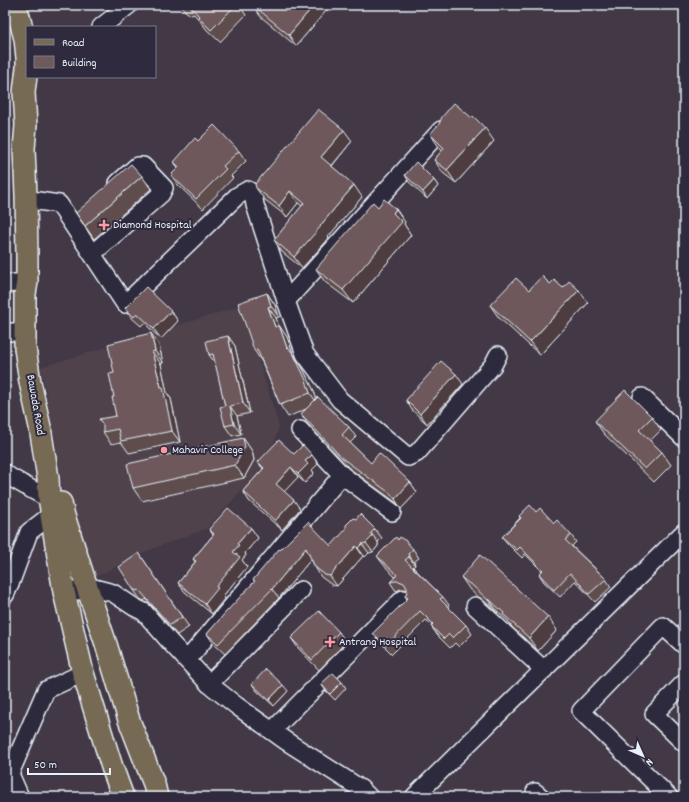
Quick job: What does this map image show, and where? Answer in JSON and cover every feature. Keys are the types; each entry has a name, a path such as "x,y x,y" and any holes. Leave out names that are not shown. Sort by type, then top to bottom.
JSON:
{"main road":[{"name":"Bawada Road","path":"16,5 26,48"},
{"path":"28,5 33,26"},
{"name":"Bawada Road","path":"26,76 24,92 26,125 24,149 27,282 15,332 25,348 48,478 56,507 58,555 64,592 83,672 123,797"},
{"path":"35,78 29,150 31,200 31,300 34,345 49,425 56,507 88,590 129,720 154,784 157,797"}],"street":[{"path":"102,26 129,5"},
{"path":"286,301 441,130"},
{"path":"94,252 161,194 164,188 143,166 137,166 108,192"},
{"path":"264,179 253,193 255,205 286,301 306,354 340,400 408,457 417,453 493,366 498,355"},
{"path":"31,200 59,204 77,219 94,252 125,304 237,196 248,190 253,193"},
{"path":"5,284 27,282"},
{"path":"642,397 684,438"},
{"path":"300,430 342,475 392,512"},
{"path":"5,473 56,507 29,532 5,595"},
{"path":"188,660 342,475"},
{"path":"414,797 684,532"},
{"path":"64,592 88,590 90,587 113,593 144,612 209,684 272,731 361,789 369,797"},
{"path":"209,684 302,590"},
{"path":"272,731 403,599"},
{"path":"475,606 544,670"},
{"path":"669,797 581,712 663,626 684,645"},
{"path":"20,797 7,779 46,690 83,672"},
{"path":"684,683 654,714 684,743"}],"shaded area":[{"name":"Mahavir College","path":"241,306 279,427 268,462 206,529 152,549 89,580 65,509 55,439 41,367"}],"building":[{"path":"189,5 236,5 211,30"},
{"path":"253,5 314,5 289,35"},
{"path":"454,103 472,118 473,116 485,128 447,170 434,160 444,148 430,134"},
{"path":"318,109 344,130 321,157 354,185 294,257 274,240 304,203 290,191 279,206 256,188 255,184"},
{"path":"214,125 239,151 223,166 226,169 196,199 171,175 179,167 174,162 195,138 198,141"},
{"path":"416,162 434,180 423,192 405,175"},
{"path":"131,164 142,176 85,226 76,213"},
{"path":"384,199 396,209 393,213 402,222 343,290 316,269 373,202 378,207"},
{"path":"542,276 550,284 554,280 563,288 569,281 579,290 530,342 490,305 516,278 529,290"},
{"path":"146,287 171,311 154,329 137,313 134,317 125,308"},
{"path":"267,293 271,306 268,307 275,327 279,325 287,348 288,347 294,355 306,380 310,393 280,405 257,349 254,350 238,303"},
{"path":"151,333 155,351 152,352 161,387 163,387 172,431 121,441 118,429 103,432 103,425 99,419 116,416 109,374 114,373 108,344"},
{"path":"228,336 243,403 230,406 234,424 225,426 220,407 225,406 213,354 209,355 206,341"},
{"path":"441,361 456,374 420,414 406,400"},
{"path":"625,390 652,417 639,430 662,452 645,469 595,421"},
{"path":"318,397 349,427 342,435 371,463 379,453 410,482 395,499 391,494 342,458 301,414"},
{"path":"243,438 245,447 235,465 133,488 127,464"},
{"path":"279,440 294,454 303,445 312,455 305,461 308,464 298,474 291,467 276,484 294,500 275,521 243,491 264,468 258,462"},
{"path":"530,505 536,512 540,508 554,523 557,520 571,535 565,540 606,579 589,594 570,573 554,590 539,574 543,570 520,547 517,550 502,537 521,518 519,516"},
{"path":"228,508 251,528 237,544 239,545 233,552 240,557 216,587 218,588 205,604 178,583 196,561 193,559 214,534 209,529"},
{"path":"360,514 375,529 371,533 372,537 358,548 356,546 330,576 325,575 315,567 306,548 272,589 218,644 207,634 255,581 253,580 279,549 280,550 308,522 331,546 346,529 346,525 353,518 356,519"},
{"path":"396,537 398,540 400,537 405,540 413,549 408,554 409,557 405,560 443,597 440,599 466,625 453,638 449,634 444,639 431,626 433,624 420,611 386,646 373,633 408,598 405,596 407,588 404,583 399,581 390,582 397,575 377,556"},
{"path":"139,553 182,617 170,625 139,590 137,591 133,589 119,567"},
{"path":"480,555 548,617 529,638 489,599 488,600 461,577"},
{"path":"319,611 339,632 312,660 291,638"},
{"path":"266,669 283,685 269,700 252,684"},
{"path":"333,673 342,682 330,694 321,684"}],"place":[{"name":"Diamond Hospital","path":"104,225"},
{"name":"Mahavir College","path":"164,450"},
{"name":"Antrang Hospital","path":"330,642"}]}
